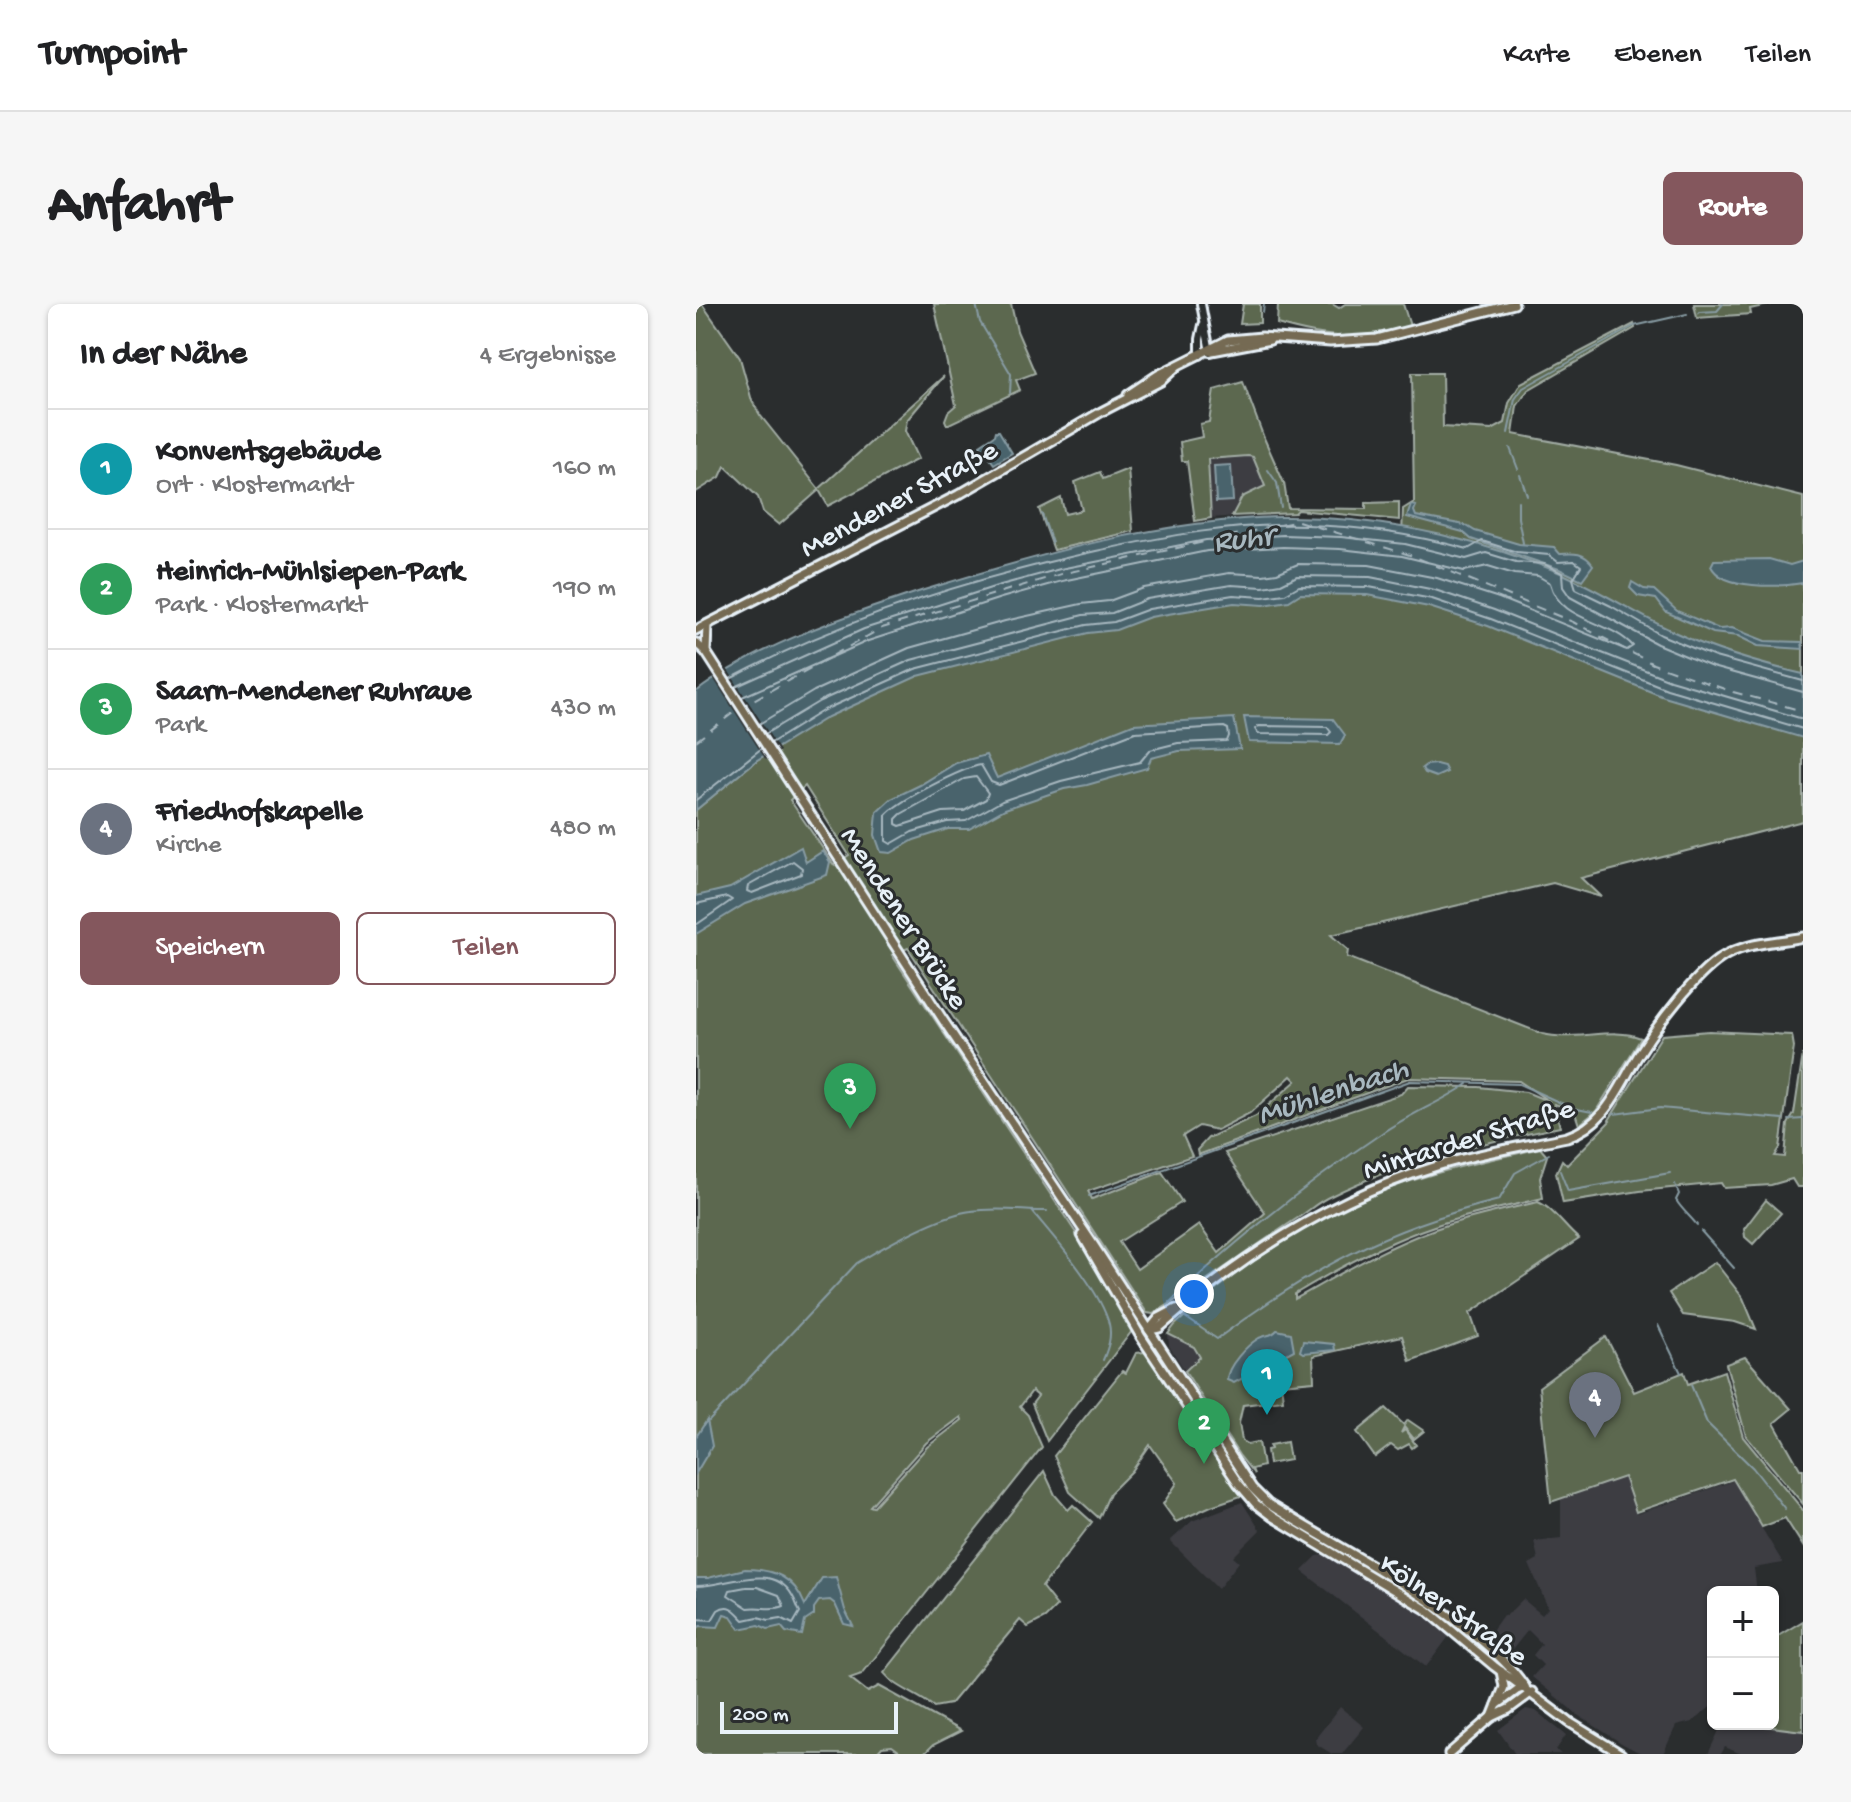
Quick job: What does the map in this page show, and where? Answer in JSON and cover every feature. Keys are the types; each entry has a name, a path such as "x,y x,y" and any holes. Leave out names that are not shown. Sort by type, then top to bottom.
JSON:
{"main road":[{"name":"Mendener Straße","path":"696,630 958,495 1120,401 1161,381 1176,367 1234,339 1262,337 1330,342 1377,339 1514,304"},
{"path":"707,625 707,654"},
{"name":"Mendener Brücke","path":"696,643 707,654 1074,1219 1150,1330"},
{"name":"Mintarder Straße","path":"1141,1337 1159,1318 1188,1303 1258,1250 1327,1210 1379,1186 1437,1166 1567,1137 1585,1130 1604,1113 1652,1034 1706,971 1721,958 1744,947 1803,937"},
{"name":"Mendener Brücke","path":"1074,1219 1141,1337"},
{"name":"Kölner Straße","path":"1150,1330 1252,1488 1268,1504 1451,1616 1513,1669 1528,1690"},
{"name":"Kölner Straße","path":"1141,1337 1246,1494 1273,1517 1427,1610 1501,1671 1588,1735 1621,1754"},
{"path":"1492,1717 1504,1687 1501,1671"},
{"path":"1497,1706 1517,1690 1528,1690"},
{"path":"1449,1754 1492,1717 1509,1709 1528,1690"}],"street":[{"path":"1201,304 1210,352"},
{"path":"1200,355 1204,322"}],"shaded area":[{"path":"1251,453 1280,513 1211,518 1208,459 1248,456"},
{"path":"1168,1334 1194,1347 1200,1357 1185,1371 1169,1346"},
{"path":"1624,1477 1637,1514 1733,1481 1783,1563 1754,1568 1756,1586 1707,1586 1707,1710 1692,1722 1676,1726 1663,1754 1642,1754 1623,1744 1579,1716 1532,1677 1543,1665 1533,1655 1542,1644 1528,1630 1508,1655 1488,1636 1503,1615 1506,1616 1523,1599 1542,1615 1548,1608 1529,1564 1538,1559 1534,1541 1561,1538 1561,1499"},
{"path":"1242,1502 1260,1530 1233,1557 1239,1562 1218,1589 1170,1541 1192,1521"},
{"path":"1324,1555 1395,1595 1450,1635 1426,1667 1302,1571 1317,1556"},
{"path":"1340,1707 1364,1727 1342,1754 1332,1754 1316,1744 1315,1739"},
{"path":"1526,1709 1536,1711 1566,1735 1556,1750 1561,1754 1515,1754 1498,1730"},
{"path":"1779,1728 1803,1731 1803,1754 1741,1754 1725,1747 1721,1754 1708,1754 1719,1730"}],"green space":[{"path":"696,304 702,304 740,358 752,401 760,415 819,489 944,376 907,420 905,431 918,459 828,506 819,490 779,525 763,512 758,497 725,466 720,477 696,492"},
{"path":"934,304 1011,304 1017,331 1035,373 1016,380 1020,390 947,425 948,412 956,405"},
{"path":"1243,304 1260,304 1260,323 1240,324"},
{"path":"1278,304 1332,304 1339,308 1345,304 1403,304 1410,326 1358,336 1313,333 1277,324"},
{"path":"1694,304 1772,304 1750,309 1751,314 1697,318"},
{"path":"1634,324 1635,328 1528,390 1517,406 1513,434 1676,465 1803,497 1803,821 1581,878 1601,897 1553,883 1331,935 1348,950 1347,957 1543,1034 1619,1033 1641,1038 1596,1111 1579,1125 1574,1110 1554,1104 1560,1127 1443,1154 1358,1183 1321,1201 1153,1314 1147,1313 908,948 892,955 1076,1233 1132,1331 1047,1441 1032,1404 1038,1396 1032,1391 1020,1407 1028,1415 1042,1447 862,1674 850,1678 868,1692 879,1686 961,1731 933,1745 924,1754 903,1754 892,1746 882,1747 876,1754 696,1754 696,810 757,760 779,747 749,701 1401,564 1403,509 1414,502 1412,373 1442,373 1443,427 1492,430 1505,423 1509,403 1521,383","holes":["805,786 849,855 834,865 790,800","1291,1076 1296,1081 1256,1116 1208,1138 1197,1150 1198,1155 1408,1078 1519,1081 1550,1102 1526,1092 1479,1087 1408,1086 1401,1094 1225,1153 1265,1213 1219,1253 1199,1225 1137,1269 1119,1242 1182,1202 1162,1172 1092,1199 1088,1191 1192,1156 1183,1136 1199,1126 1217,1130 1250,1113","961,1417 962,1420 927,1447 873,1507 870,1506 926,1443"]},
{"path":"1243,382 1284,483 1288,508 1366,509 1366,503 1399,502 1399,520 1298,510 1295,513 1232,516 1242,497 1265,486 1253,457 1248,456 1208,459 1211,518 1195,521 1187,461 1182,461 1180,442 1202,437 1200,424 1209,422 1214,390"},
{"path":"1128,469 1133,531 1054,550 1039,509 1061,498 1065,514 1082,510 1075,482 1100,472 1103,479"},
{"path":"1709,1031 1792,1035 1794,1047 1780,1148 1775,1156 1785,1157 1788,1124 1794,1114 1803,1054 1803,1187 1797,1187 1792,1179 1771,1185 1724,1188 1721,1183 1563,1203 1556,1173 1562,1160 1567,1165 1610,1121 1662,1035"},
{"path":"1540,1148 1547,1156 1540,1178 1543,1198 1461,1218 1398,1240 1311,1284 1295,1294 1295,1299 1416,1236 1460,1221 1538,1202 1579,1239 1470,1313 1478,1336 1410,1361 1402,1336 1313,1356 1314,1381 1281,1384 1283,1400 1243,1405 1239,1423 1242,1441 1247,1444 1259,1442 1263,1466 1252,1469 1254,1474 1185,1371 1200,1357 1194,1347 1168,1334 1175,1325 1261,1256 1358,1201 1427,1176"},
{"path":"1766,1200 1781,1213 1753,1244 1745,1237 1744,1229"},
{"path":"1715,1262 1743,1298 1756,1329 1735,1322 1683,1315 1669,1293"},
{"path":"1606,1337 1634,1392 1684,1372 1688,1384 1724,1371 1743,1437 1803,1510 1803,1546 1785,1518 1762,1527 1733,1479 1636,1512 1624,1477 1551,1502 1539,1387"},
{"path":"1145,1352 1241,1496 1176,1522 1163,1504 1177,1483 1150,1445 1132,1471 1110,1493 1099,1518 1070,1492 1054,1456 1122,1371 1126,1373 1136,1353"},
{"path":"1745,1357 1791,1409 1774,1423 1800,1469 1803,1469 1803,1504 1746,1436 1726,1364"},
{"path":"1386,1408 1404,1425 1408,1420 1424,1431 1414,1439 1404,1427 1401,1433 1405,1430 1416,1445 1412,1448 1409,1444 1398,1450 1391,1445 1375,1457 1357,1432"},
{"path":"1287,1442 1290,1460 1269,1464 1267,1450 1271,1449 1270,1445"},
{"path":"1044,1471 1055,1495 1068,1510 1073,1505 1092,1522 1042,1587 1057,1606 1045,1618 1028,1627 1020,1620 950,1704 934,1707 884,1673"},
{"path":"1803,1621 1803,1731 1779,1728 1779,1635"}],"water":[{"path":"999,431 1012,453 994,464 980,445"},
{"path":"1231,465 1233,501 1216,502 1214,466"},
{"path":"1411,505 1416,506 1416,516 1465,525 1519,544 1554,547 1560,554 1582,556 1593,565 1582,580 1471,539 1463,532 1407,517"},
{"name":"Ruhr","path":"1282,517 1387,524 1456,538 1570,577 1664,627 1714,649 1803,674 1803,738 1664,697 1488,626 1429,607 1367,595 1300,594 1289,601 1264,605 1234,603 1150,617 1116,630 1088,633 918,676 828,717 757,760 696,810 696,692 720,675 776,645 866,609 1056,552 1191,525"},
{"path":"1769,559 1790,565 1803,561 1803,583 1767,586 1739,583 1717,574 1711,566 1714,560"},
{"path":"1632,582 1644,589 1654,590 1677,611 1719,629 1732,628 1765,641 1802,642 1803,649 1758,646 1738,636 1713,633 1666,612 1656,599 1638,596 1630,588"},
{"path":"1244,717 1333,719 1345,735 1340,744 1249,742"},
{"path":"1234,718 1240,749 1179,751 1151,758 1147,768 1064,789 1005,809 969,829 948,829 914,840 891,853 881,852 875,835 877,812 891,799 956,763 986,755 997,778 1133,724"},
{"path":"1426,765 1444,766 1447,772 1436,777 1425,773 1422,768"},
{"path":"801,847 806,862 823,851 830,862 827,875 745,904 696,934 696,896 730,888"},
{"path":"1277,1330 1291,1333 1294,1350 1234,1383 1227,1380 1234,1362 1244,1351 1259,1338"},
{"path":"1303,1341 1334,1344 1335,1350 1303,1353 1300,1351"},
{"path":"707,1420 712,1446 696,1473 696,1437"},
{"path":"745,1569 782,1576 795,1588 805,1605 822,1578 836,1577 853,1626 844,1624 830,1600 819,1601 814,1615 805,1621 802,1635 786,1632 781,1626 768,1629 759,1625 740,1629 731,1616 724,1614 718,1627 700,1626 696,1631 696,1578"}],"pier":[{"path":"726,667 780,751 766,760 712,676"}],"waterway":[{"path":"976,304 980,322 1011,374 1010,393"},
{"path":"1263,312 1264,304"},
{"path":"1699,312 1717,311 1723,304"},
{"path":"1508,433 1515,399 1523,388 1634,326 1687,314"},
{"path":"1510,448 1518,469"},
{"name":"Ruhr","path":"1268,470 1277,483 1281,508"},
{"path":"1520,475 1527,495"},
{"path":"1518,501 1523,543"},
{"path":"1042,514 1052,543"},
{"name":"Mühlenbach","path":"1089,1196 1410,1081 1519,1084 1572,1108 1592,1112"},
{"path":"1170,1302 1246,1234 1326,1172 1393,1126 1468,1084"},
{"name":"Mühlenbach","path":"1614,1114 1660,1108 1783,1119"},
{"name":"Mühlenbach","path":"1789,1120 1803,1119"},
{"path":"1185,1317 1217,1339 1284,1292 1350,1254 1420,1224 1499,1200 1515,1173 1549,1154"},
{"path":"1560,1171 1568,1191 1670,1173"},
{"path":"1675,1184 1679,1194 1676,1200 1697,1225"},
{"name":"Mühlenbach","path":"709,1421 857,1263 912,1232 958,1214 990,1209 1047,1211"},
{"path":"1032,1211 1076,1265 1104,1310 1110,1333 1103,1360"},
{"path":"1701,1231 1734,1268"},
{"name":"Mühlenbach","path":"1658,1325 1681,1373"},
{"name":"Mühlenbach","path":"1691,1385 1707,1423 1753,1468 1785,1509"}],"ferry route":[{"path":"696,741 741,707 882,628 1061,574 1298,521 1410,555 1573,622 1653,664 1733,692 1803,711"}],"place":[{"name":"Saarn-Mendener Ruhraue","path":"850,1129"},
{"name":"Konventsgebäude","path":"1267,1415"},
{"name":"Friedhofskapelle","path":"1595,1438"},
{"name":"Heinrich-Mühlsiepen-Park","path":"1204,1464"}]}
